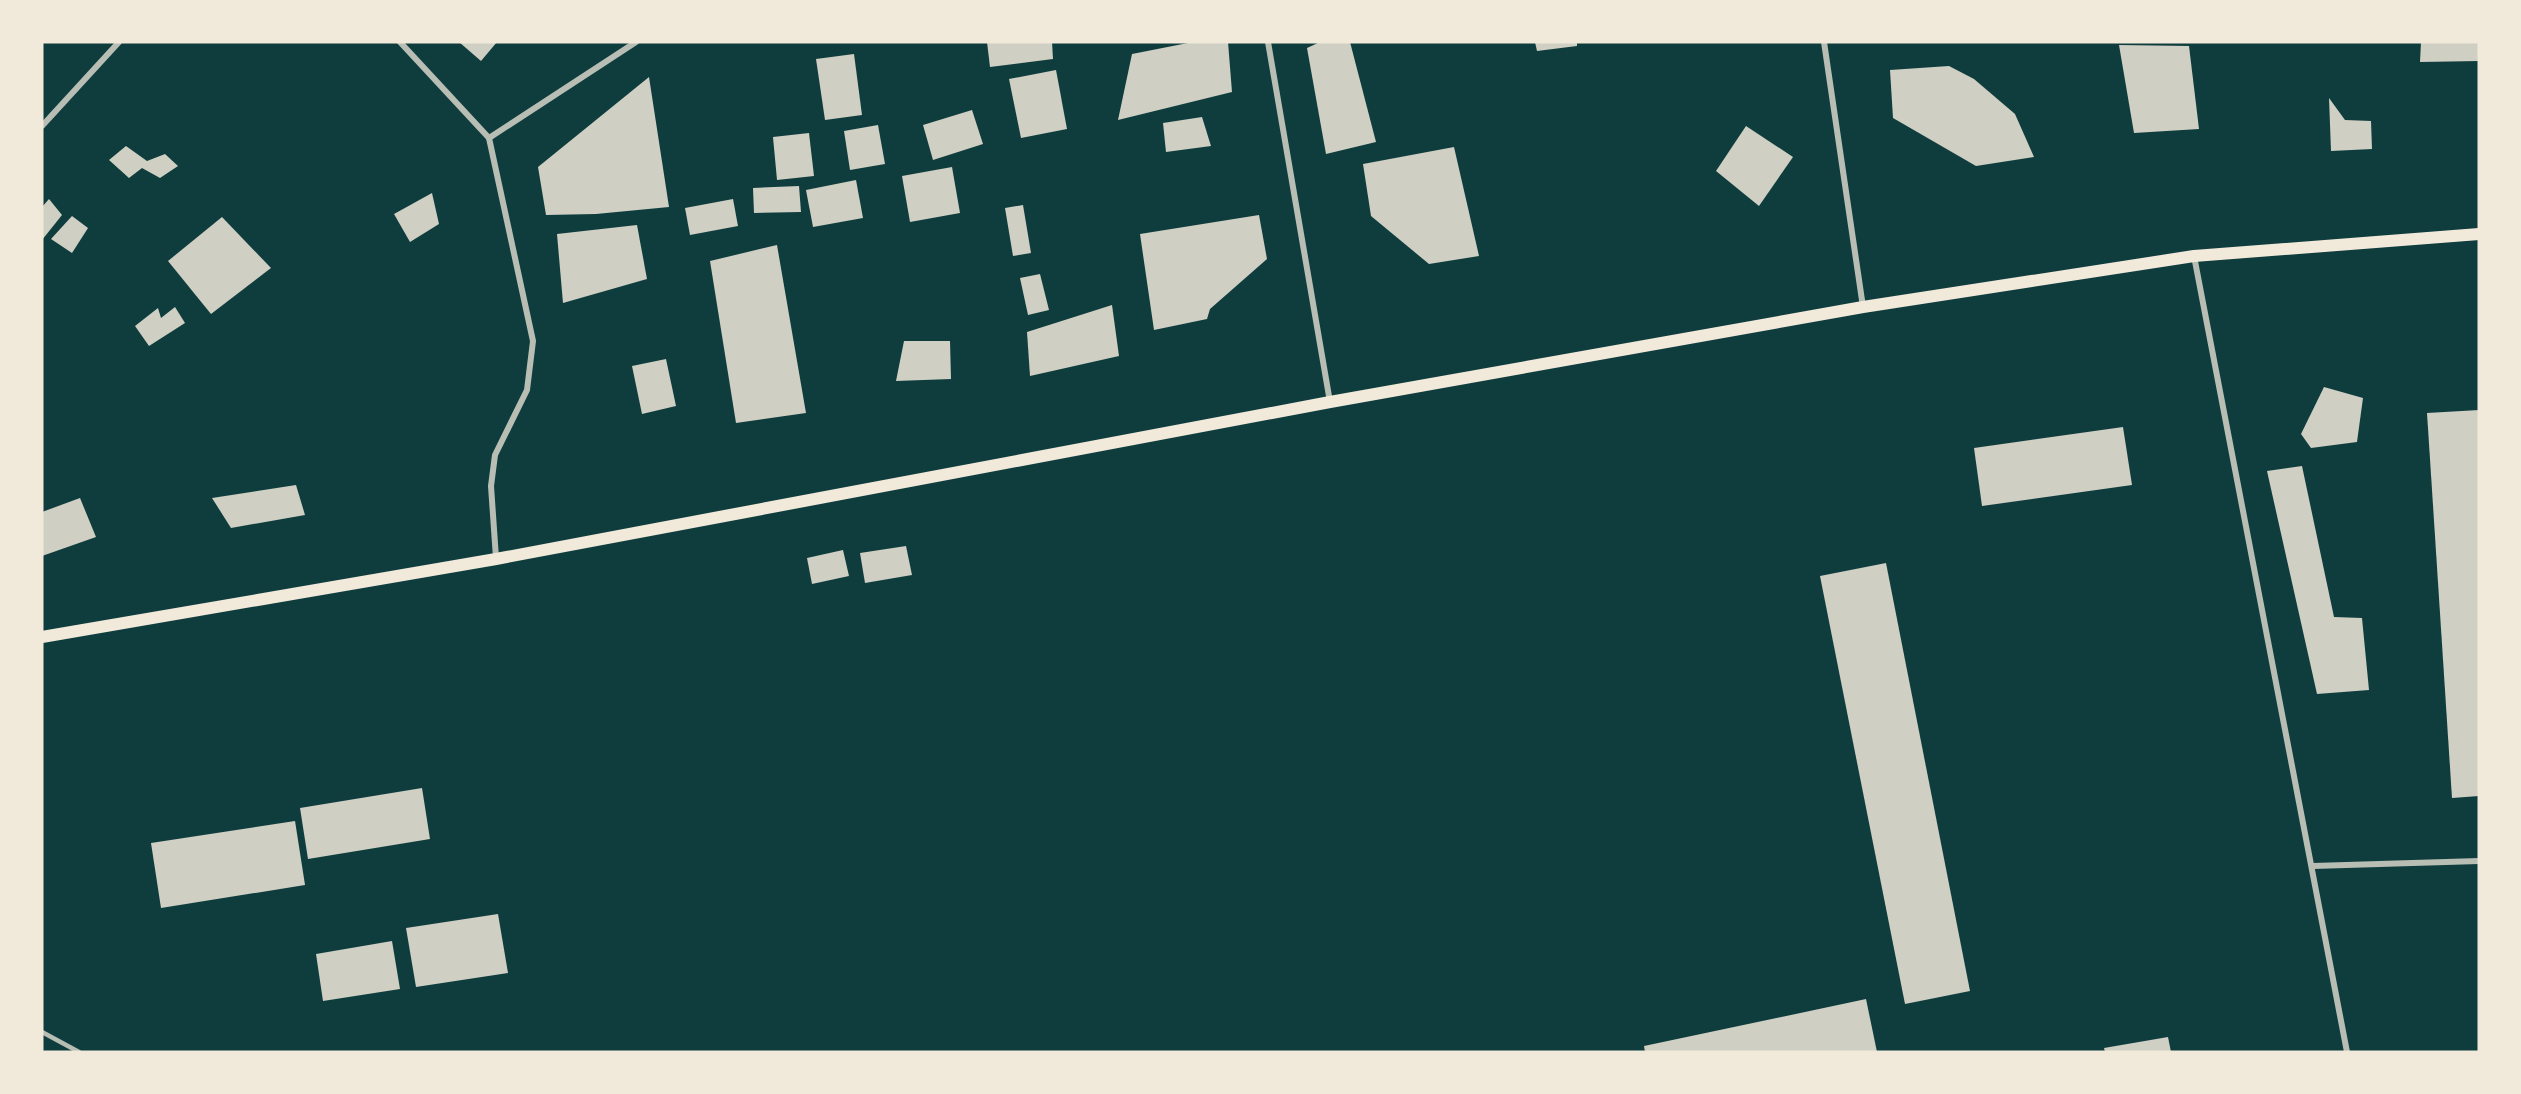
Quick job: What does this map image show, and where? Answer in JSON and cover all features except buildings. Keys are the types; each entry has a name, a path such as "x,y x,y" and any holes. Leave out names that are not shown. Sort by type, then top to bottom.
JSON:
{"main road":[{"path":"42,637 496,559 1330,402 1863,307 2194,256 2479,234"}],"street":[{"path":"42,126 119,42"},
{"path":"400,42 489,138 533,341 527,390 495,455 490,486 496,559"},
{"path":"489,138 636,42"},
{"path":"1268,42 1330,402"},
{"path":"1824,42 1863,307"},
{"path":"42,112 48,119"},
{"path":"2194,256 2347,1052"},
{"path":"2313,866 2479,861"}],"lane":[{"path":"42,1032 79,1052"}]}
